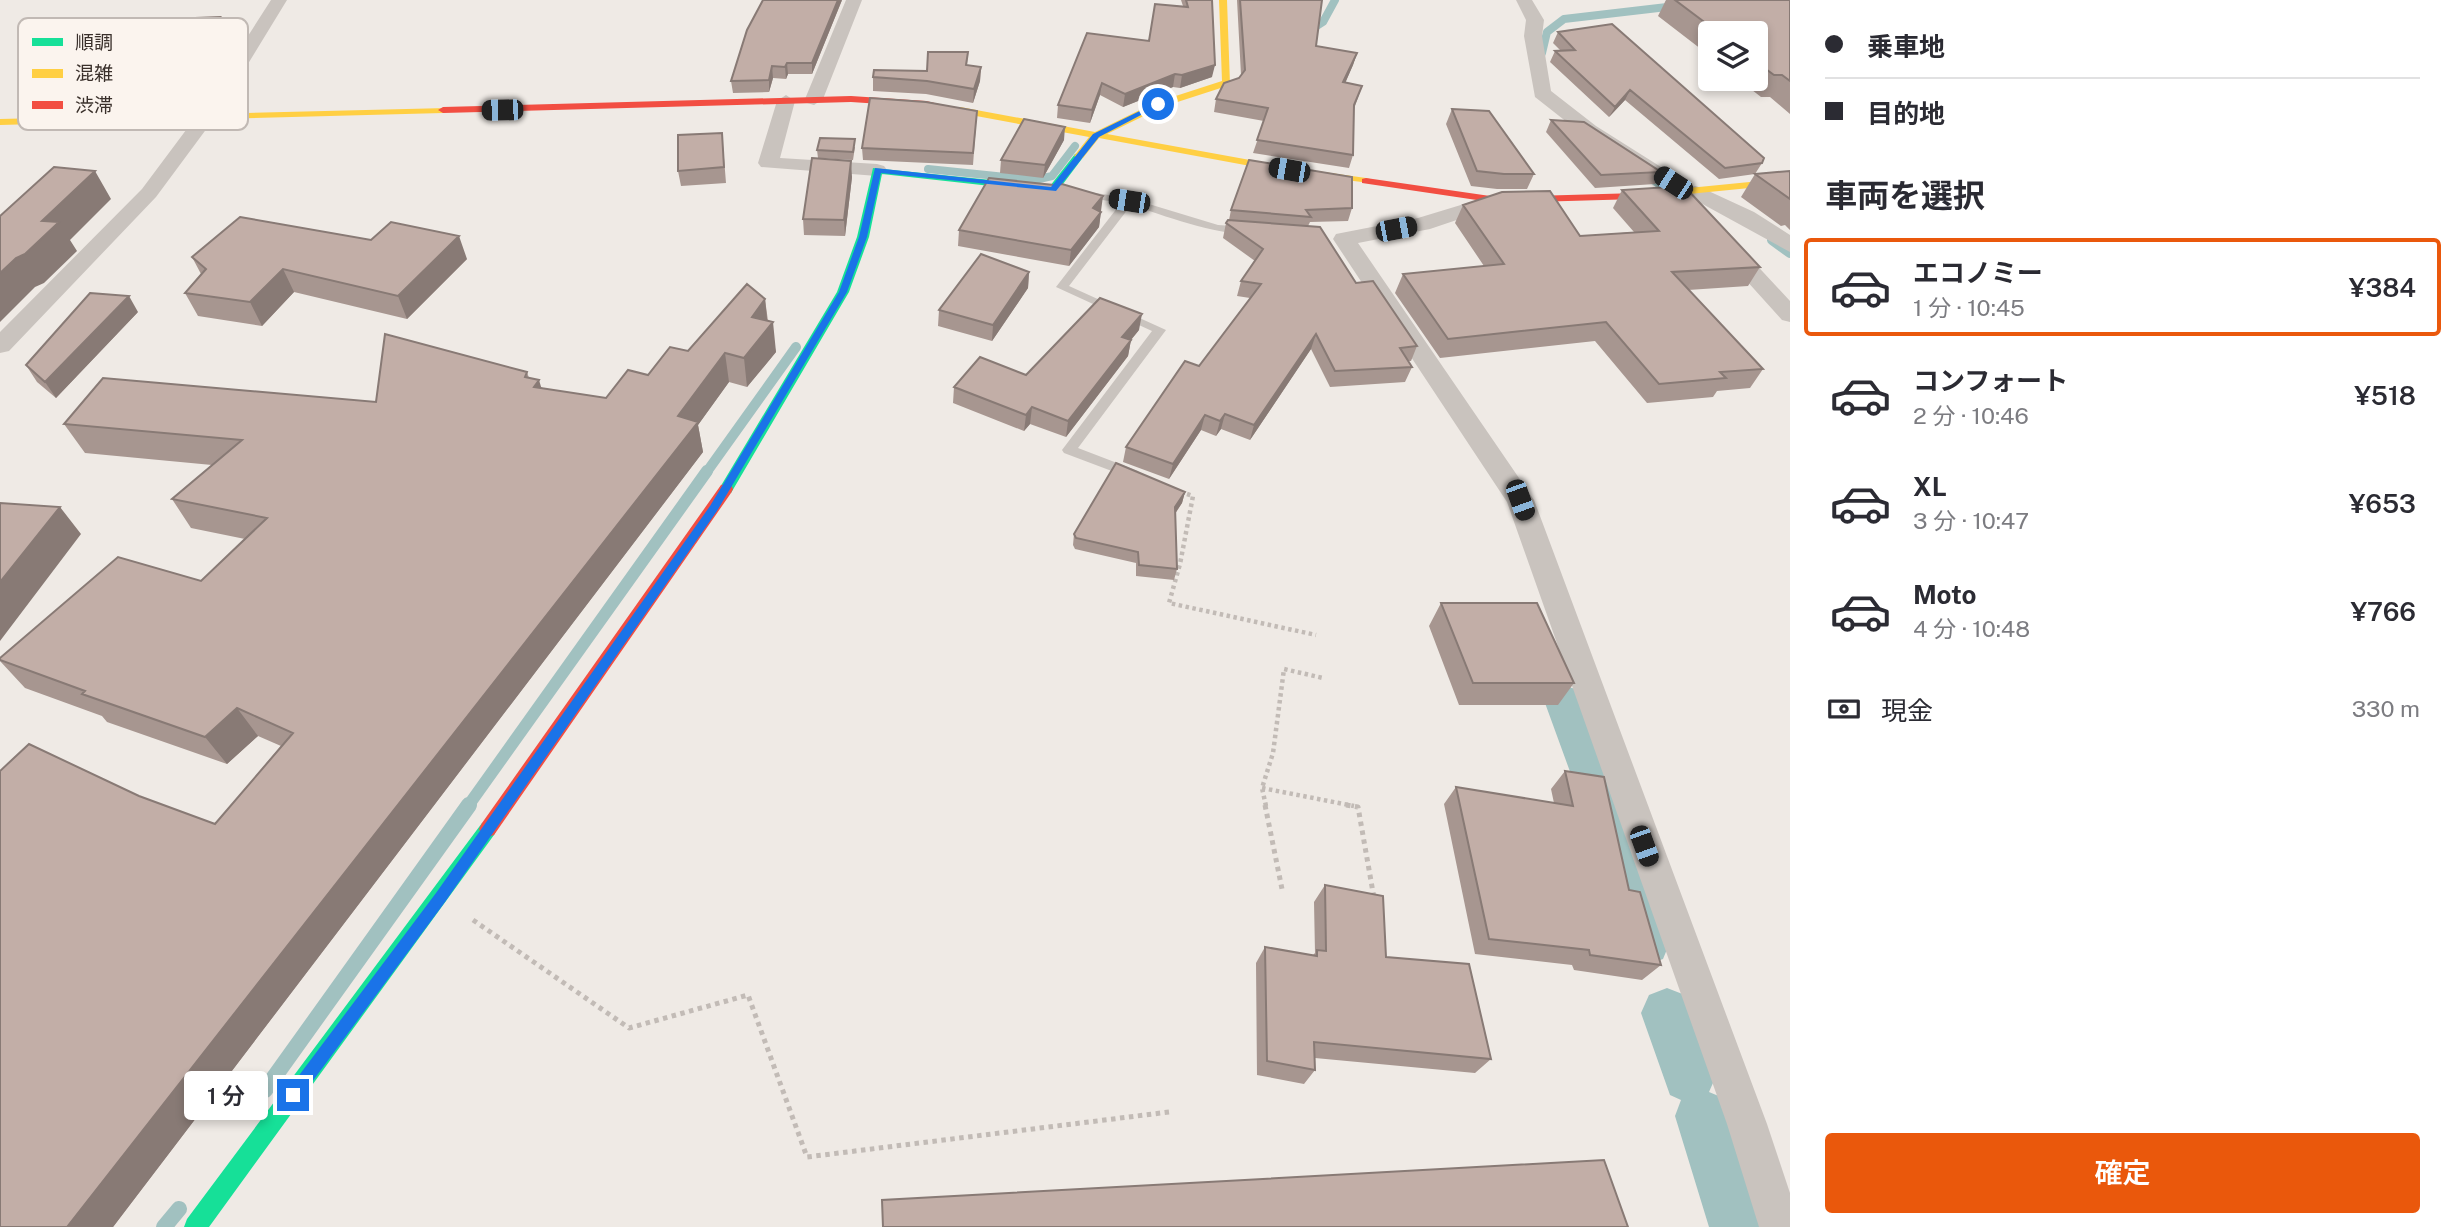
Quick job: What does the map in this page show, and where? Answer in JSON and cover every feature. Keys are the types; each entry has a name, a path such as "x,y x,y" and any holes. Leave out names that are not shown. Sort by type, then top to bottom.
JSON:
{"street":[{"path":"248,49 279,0"},
{"path":"814,99 854,0"},
{"path":"786,101 768,163 877,170 1053,190 1096,135 1158,104 1227,83 1223,0"},
{"path":"1524,0 1535,20 1533,36 1542,93 1589,130 1687,193 1746,216 1790,245"},
{"path":"248,115 814,99 926,104 1289,170 1497,200 1687,193 1790,181"},
{"path":"0,122 18,121"},
{"path":"0,346 149,194 196,130"},
{"path":"195,1227 440,897 714,509 843,292 863,237 877,170"},
{"path":"1687,193 1790,315"},
{"path":"1497,200 1422,224 1337,239 1520,500 1746,1124 1780,1227"}],"lane":[{"path":"1053,190 1129,201 1217,228 1255,231"},
{"path":"1129,201 1062,287 1160,330 1069,450 1187,494"}],"path":[{"path":"1187,494 1193,496 1179,577 1169,603 1316,635"},
{"path":"1282,890 1262,788 1273,753 1284,669 1323,678"},
{"path":"1262,788 1358,807 1374,898"},
{"path":"440,897 629,1028 748,995 807,1157 1169,1112"}],"building":[{"path":"763,0 838,0 812,63 772,66 769,80 731,81 747,30"},
{"path":"1186,0 1212,0 1215,65 1182,75 1175,74 1125,94 1102,83 1092,110 1058,105 1087,33 1149,41 1155,4 1188,7"},
{"path":"1240,0 1322,0 1316,46 1357,53 1343,82 1362,86 1354,105 1353,155 1257,140 1268,108 1216,99 1224,83 1239,78 1245,70"},
{"path":"1675,0 1790,0 1790,81 1768,71 1768,21 1703,21"},
{"path":"1612,24 1764,158 1762,163 1725,168 1630,90 1615,107 1555,51 1575,50 1558,32"},
{"path":"928,52 968,52 966,65 981,67 974,89 927,81 873,77 874,70 927,71"},
{"path":"870,98 926,102 977,111 973,153 862,148"},
{"path":"1452,109 1489,111 1534,174 1477,171"},
{"path":"1024,119 1065,127 1045,165 1001,160"},
{"path":"1551,120 1584,122 1661,172 1601,175"},
{"path":"722,133 724,167 678,171 678,135"},
{"path":"820,138 855,139 853,152 817,150"},
{"path":"812,158 851,161 844,220 803,219"},
{"path":"1249,160 1352,177 1352,208 1306,210 1311,217 1231,210"},
{"path":"54,167 95,171 42,221 59,222 0,273 0,216"},
{"path":"1790,171 1790,199 1755,174"},
{"path":"989,178 1062,184 1103,196 1093,208 1101,212 1071,250 959,230"},
{"path":"1684,186 1760,267 1672,272 1763,369 1720,372 1726,378 1659,384 1606,322 1448,339 1403,274 1504,264 1463,205 1502,192 1550,191 1580,236 1659,231 1622,190"},
{"path":"240,217 371,240 391,222 459,236 398,296 283,269 250,302 185,293 206,269 192,257"},
{"path":"1228,220 1320,227 1356,283 1373,281 1417,346 1400,348 1412,367 1335,371 1316,334 1254,425 1225,414 1220,421 1205,415 1173,464 1126,447 1185,361 1199,366 1261,284 1241,281 1263,249 1226,223"},
{"path":"981,254 1029,272 993,325 939,310"},
{"path":"747,284 765,299 752,317 773,322 744,358 725,353 678,416 698,422 67,1227 0,1227 0,771 29,744 139,796 215,824 293,733 237,708 205,737 82,694 85,691 0,660 118,557 201,581 267,518 172,499 242,440 64,424 103,378 376,402 385,334 527,372 525,377 539,380 534,387 606,398 628,370 648,375 670,347 688,351"},
{"path":"90,293 129,296 45,382 26,365"},
{"path":"1100,298 1142,314 1122,337 1131,340 1068,421 1032,407 1026,415 954,387 980,357 1026,375"},
{"path":"1116,463 1185,492 1175,507 1177,569 1139,565 1138,552 1076,538 1074,534"},
{"path":"0,503 60,507 0,582"},
{"path":"1441,603 1537,603 1574,683 1473,683"},
{"path":"1565,771 1604,777 1629,890 1640,892 1661,965 1590,955 1589,950 1489,939 1456,787 1573,806"},
{"path":"1325,885 1383,896 1386,957 1469,964 1491,1059 1314,1042 1315,1070 1267,1061 1265,947 1317,956 1317,950 1326,951"},
{"path":"1604,1160 1628,1227 883,1227 882,1200"}],"waterway":[{"path":"1306,33 1323,22 1335,0"},
{"path":"1542,53 1547,32 1564,19 1667,7 1671,0"},
{"path":"928,169 1035,180 1052,176 1075,146"},
{"path":"1643,173 1660,185"},
{"path":"1772,240 1790,253"},
{"path":"706,473 796,347"},
{"path":"468,806 707,471"},
{"path":"1566,703 1621,851 1645,942"},
{"path":"265,1090 469,805"},
{"path":"1667,1013 1689,1076"},
{"path":"1702,1116 1738,1227"},
{"path":"164,1227 179,1209"}],"traffic: fast":[{"path":"726,489 843,292 863,237 877,170 1053,190 1079,156"},
{"path":"195,1227 488,829"}],"traffic: slow":[{"path":"1079,156 1096,135 1158,105 1227,83 1223,0"},
{"path":"248,115 443,110"},
{"path":"960,110 1288,170 1366,181"},
{"path":"0,122 18,122"},
{"path":"1638,196 1790,181"}],"traffic: jam":[{"path":"443,110 851,99 926,104 960,110"},
{"path":"1366,181 1497,200 1638,196"},
{"path":"488,829 726,489"}],"route":[{"path":"293,1095 440,897 714,509 843,292 863,237 877,170 1053,190 1096,135 1158,104"}]}
